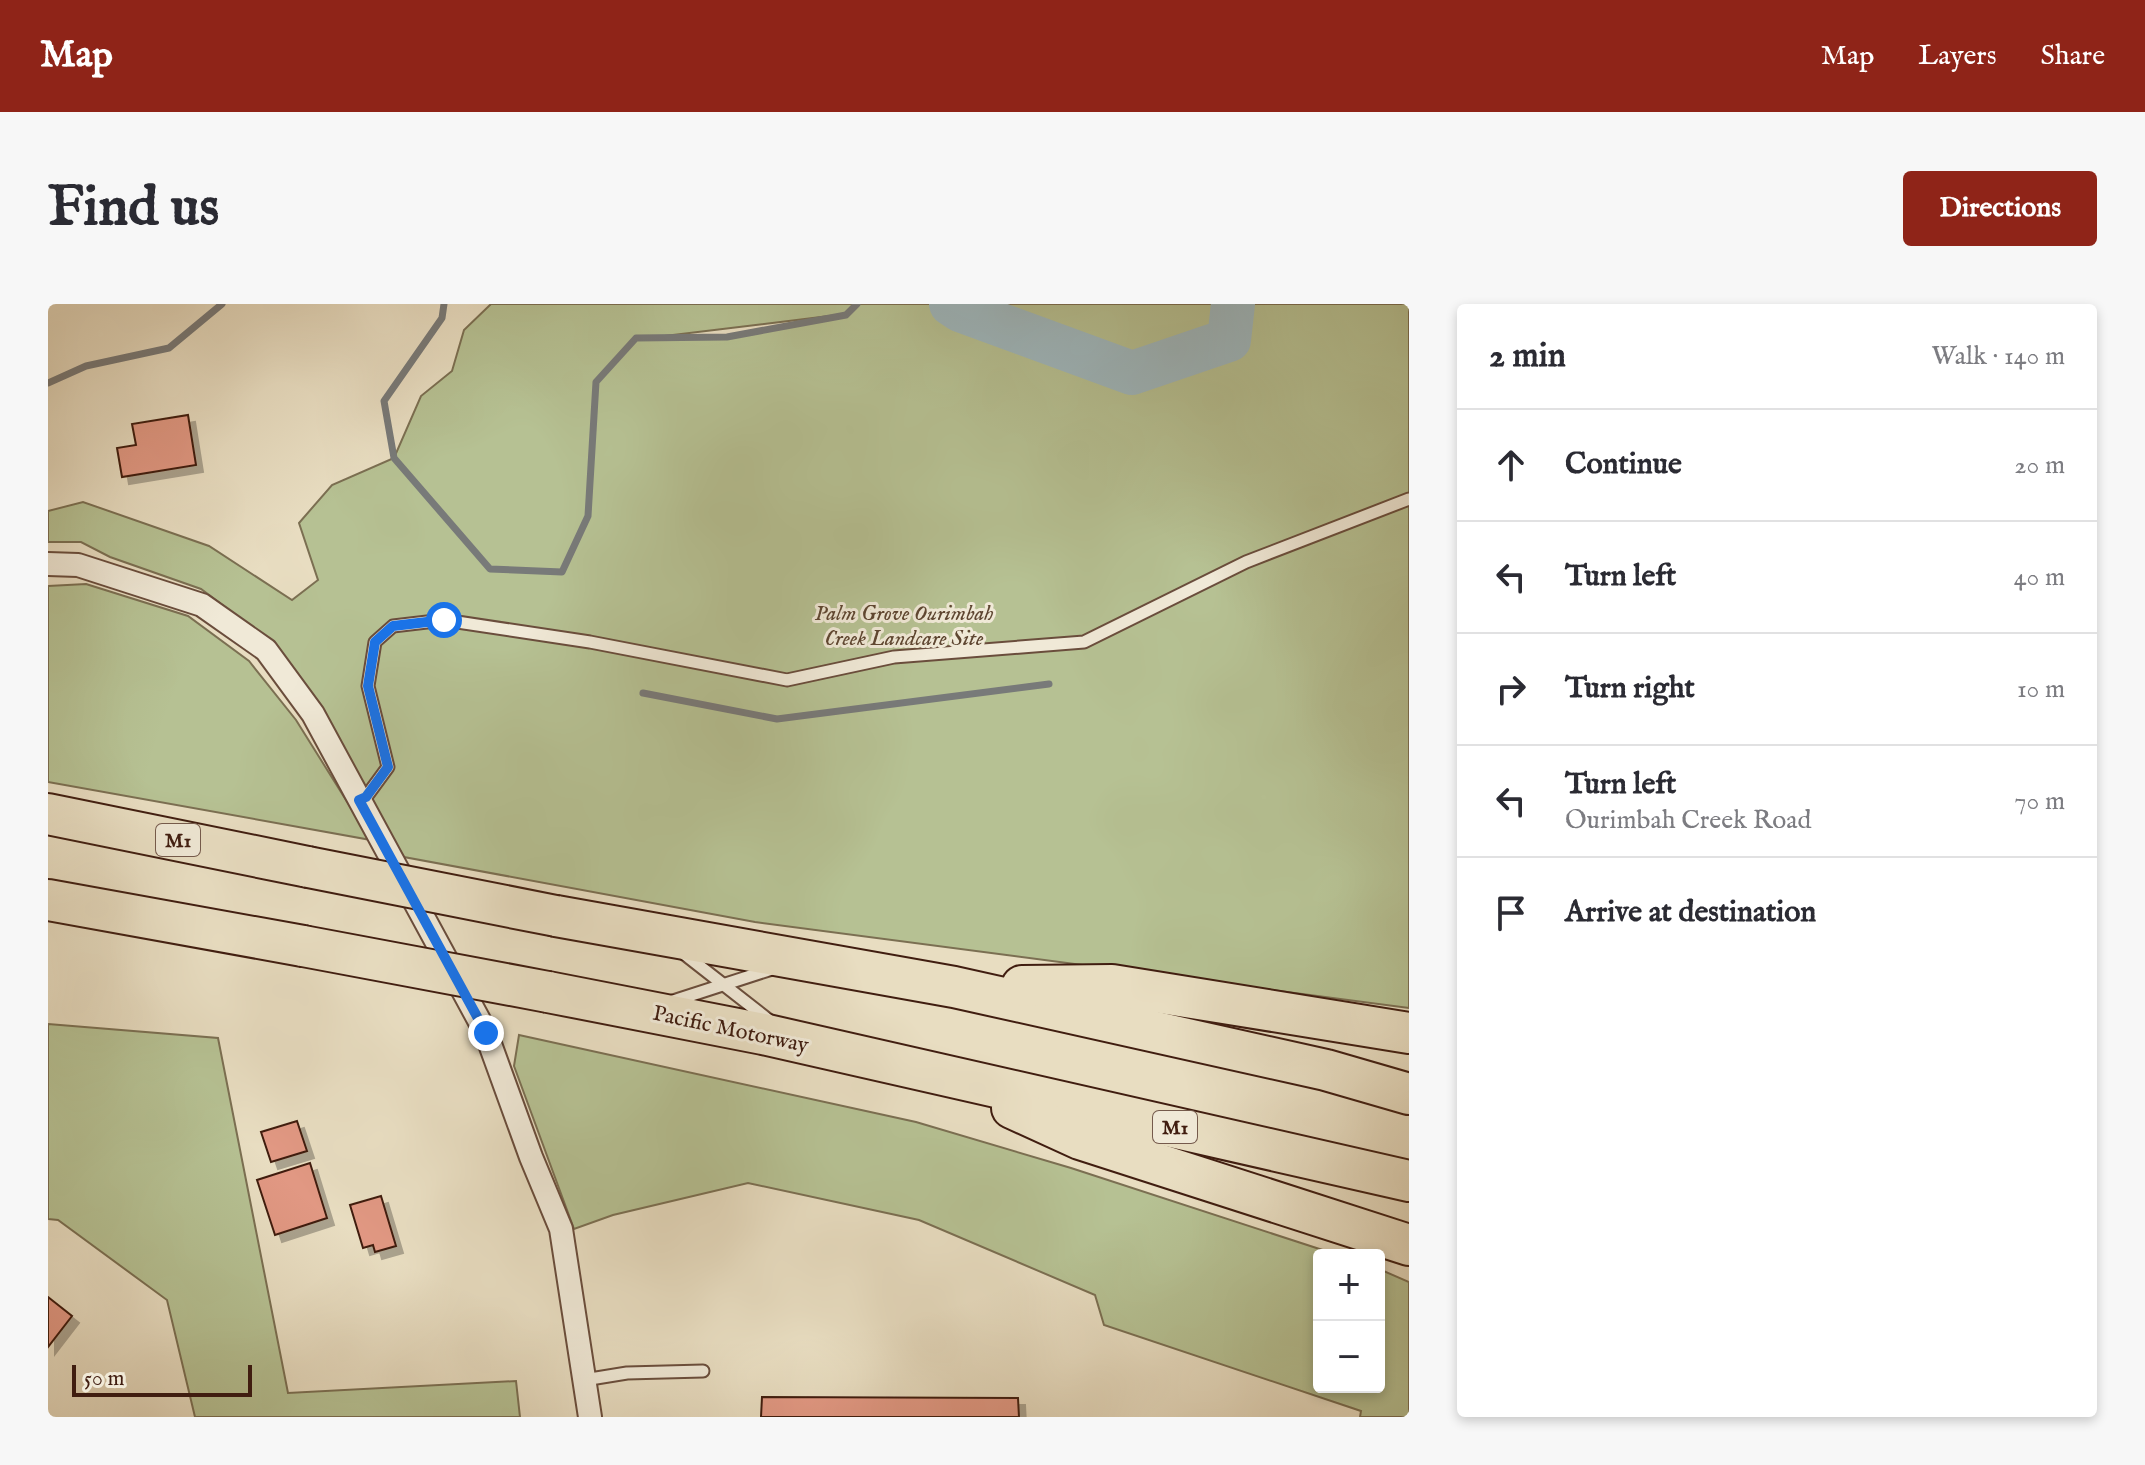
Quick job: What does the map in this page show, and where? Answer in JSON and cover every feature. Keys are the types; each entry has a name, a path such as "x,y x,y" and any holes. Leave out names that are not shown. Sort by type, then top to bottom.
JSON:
{"highway":[{"name":"M1","path":"48,814 556,916 954,987 1326,1070 1409,1094"},
{"name":"Pacific Motorway","path":"48,900 646,1010 796,1041 1409,1181"},
{"path":"954,987 1112,985 1409,1033"},
{"path":"940,1075 1080,1139 1409,1245"}],"street":[{"path":"48,564 78,565 202,605 266,650 313,714 486,1033 561,1229 590,1417"}],"lane":[{"path":"359,800 366,797 388,767 368,686 375,642 393,626 444,620 483,625 787,680 894,657 1084,642 1246,562 1409,499"},
{"path":"662,936 796,1041"},
{"path":"646,1010 799,960"},
{"path":"584,1380 627,1373 703,1371"}],"green space":[{"name":"Palm Grove Ourimbah Creek Landcare Site","path":"491,304 1409,304 1409,1008 755,922 404,857 270,641 201,589 110,557 81,542 48,542 48,511 83,502 209,546 292,600 318,580 299,523 332,485 394,458 421,396 452,371 464,330","holes":["830,316 830,317 727,337 648,338"]},
{"path":"86,584 188,616 249,661 296,720 371,840 48,782 48,586"},
{"path":"48,1024 218,1038 288,1393 516,1381 520,1417 195,1417 167,1300 58,1220 48,1219"},
{"path":"519,1035 916,1122 1071,1168 1320,1249 1313,1249 1313,1393 1385,1393 1385,1272 1409,1282 1409,1417 1360,1417 1361,1411 1104,1325 1095,1295 919,1220 748,1183 613,1215 574,1229 514,1066"}],"building":[{"path":"188,415 196,465 122,477 117,448 136,445 132,424"},
{"path":"297,1121 307,1151 271,1162 261,1132"},
{"path":"310,1163 327,1218 275,1235 257,1180"},
{"path":"381,1196 396,1246 375,1252 373,1245 363,1248 350,1205"},
{"path":"48,1297 72,1316 48,1347"},
{"path":"762,1397 1018,1398 1019,1417 761,1417"}],"waterway":[{"path":"48,383 86,366 169,348 222,304"},
{"path":"444,304 442,318 384,401 394,458 490,569 562,572 588,516 596,382 636,338 727,337 846,315 857,304"},
{"path":"951,304 960,310 1132,373 1229,340 1233,304"},
{"path":"643,693 777,719 1049,684"}],"route":[{"path":"444,620 393,626 375,642 368,686 388,767 366,797 359,800 486,1033"}]}
